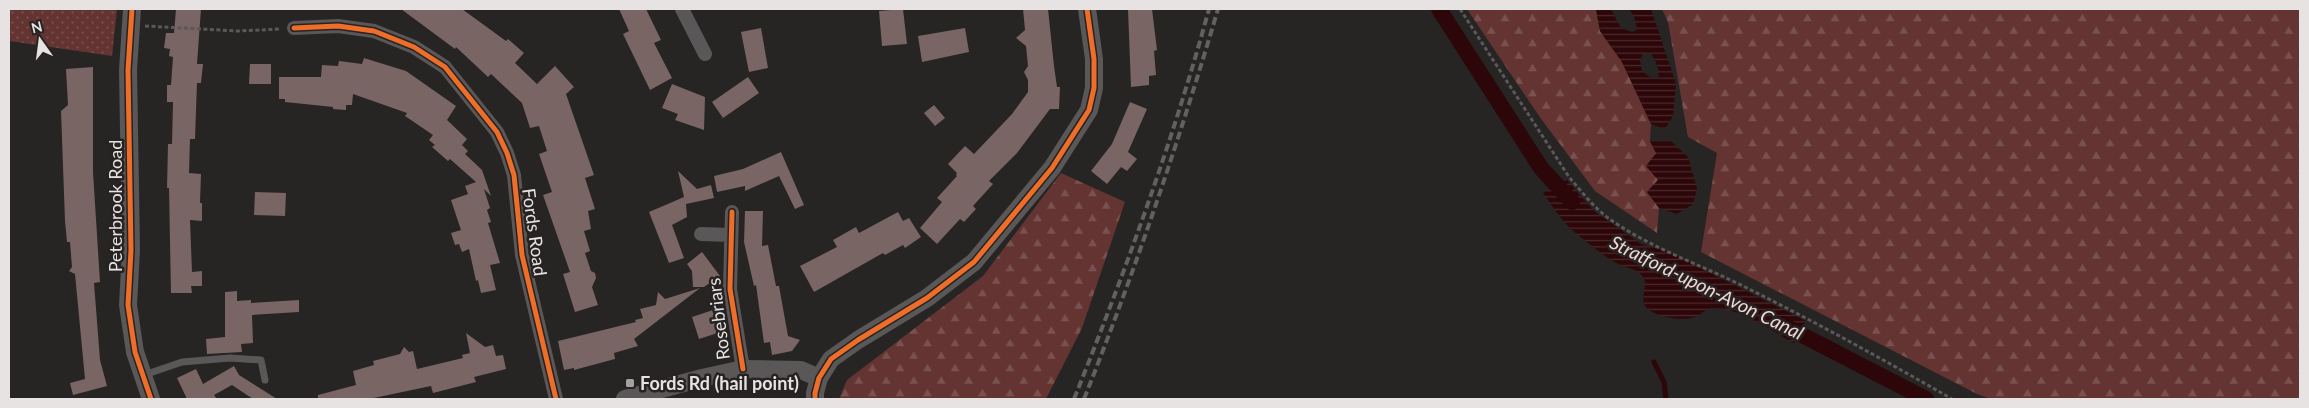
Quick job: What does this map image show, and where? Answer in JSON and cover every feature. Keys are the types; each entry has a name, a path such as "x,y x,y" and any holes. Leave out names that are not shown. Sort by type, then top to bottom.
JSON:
{"street":[{"path":"682,9 705,54"},
{"path":"815,399 814,393 819,378 831,359 842,350 927,298 974,262 1052,168 1089,110 1094,88 1094,59 1087,9"},
{"name":"Peterbrook Road","path":"130,17 128,131 131,250 128,305 135,352 142,376 152,399"},
{"name":"Fords Road","path":"294,28 338,26 374,31 414,47 445,67 497,132 507,153 514,175 522,255 556,399"},
{"name":"Rosebriars","path":"732,212 730,288 743,369"},
{"path":"701,234 731,234"},
{"path":"624,399 743,369 801,370 819,378"}],"lane":[{"path":"142,376 182,362 230,358 261,360 265,380"}],"path":[{"path":"1460,9 1569,177 1610,220 1643,240 1732,280 1791,310 1952,399"},
{"path":"130,17 238,32 294,28"}],"green space":[{"path":"9,9 117,9 112,56 9,41"},
{"path":"1467,9 1596,9 1600,31 1622,62 1651,124 1650,141 1656,153 1658,180 1647,192 1659,208 1657,233 1595,191 1539,116"},
{"path":"1662,9 2300,9 2300,399 1991,399 1977,394 1701,252 1717,153 1688,137 1668,22"},
{"path":"1061,173 1125,202 1082,328 1046,399 839,399 847,380 983,276"}],"water":[{"path":"1596,9 1611,9 1621,28 1632,32 1637,30 1634,16 1629,9 1651,9 1676,84 1673,116 1665,129 1651,124 1622,62 1600,31","holes":["1650,53 1658,69 1658,79 1650,77 1642,71 1640,61 1643,54"]},
{"path":"1650,141 1671,141 1688,157 1697,188 1693,204 1677,214 1659,208 1647,192 1658,180 1646,166 1656,153"},
{"path":"1567,180 1594,211 1641,244 1669,252 1806,321 1794,343 1745,316 1725,309 1709,309 1695,317 1685,319 1666,317 1651,311 1646,307 1643,299 1645,281 1643,277 1637,271 1608,258 1571,229 1543,193"}],"building":[{"path":"176,9 201,9 197,64 203,64 201,83 197,83 195,139 190,139 189,173 201,174 200,203 202,203 202,221 190,220 192,272 202,271 202,286 191,286 192,293 171,293 169,188 167,188 168,144 172,144 173,102 167,102 167,85 171,85 173,57 169,56 170,49 164,48 166,33 174,33"},
{"path":"401,9 462,9 506,41 508,39 524,53 515,63 537,84 555,66 574,87 566,94 594,175 585,178 595,209 588,211 591,229 584,231 590,251 585,253 591,271 595,273 596,278 592,287 598,305 575,312 563,274 570,272 543,195 552,192 539,154 547,151 539,126 530,128 522,103 491,74 488,77 456,47 455,49"},
{"path":"619,9 646,9 661,40 654,43 672,78 650,90 623,34 629,31"},
{"path":"903,9 907,44 882,46 879,11"},
{"path":"1023,9 1048,9 1057,87 1060,87 1059,109 1050,109 1017,153 989,181 993,184 973,206 976,209 964,222 960,219 937,244 920,228 942,202 937,198 957,176 957,173 948,164 965,146 974,154 1012,114 1028,92 1028,80 1024,72 1028,66 1026,46 1016,38 1025,30"},
{"path":"1128,9 1152,9 1157,50 1154,51 1156,75 1149,76 1149,85 1131,87"},
{"path":"761,28 768,68 749,72 741,32"},
{"path":"965,28 969,52 922,62 918,36"},
{"path":"364,58 406,71 456,106 447,120 467,139 462,145 468,151 465,154 482,170 491,196 484,189 490,208 487,210 491,222 488,223 500,263 490,265 496,290 481,293 478,280 476,281 469,249 462,252 459,244 455,245 451,233 461,230 451,200 468,194 465,186 476,182 450,159 448,161 432,147 435,145 429,140 433,135 405,116 407,113 353,94 352,105 346,105 346,110 285,102 285,99 279,99 279,77 321,77 322,65 338,66 339,61 362,64"},
{"path":"250,64 271,64 271,84 249,84"},
{"path":"93,67 93,172 100,282 94,283 100,360 107,386 73,395 70,383 85,379 75,274 69,271 72,267 70,242 67,242 65,221 61,111 68,105 66,69"},
{"path":"748,77 759,93 723,118 712,102"},
{"path":"672,84 705,97 704,130 675,120 678,114 662,108"},
{"path":"1130,102 1147,109 1128,152 1137,159 1127,171 1121,167 1107,184 1091,171 1112,144"},
{"path":"934,105 945,118 935,126 924,113"},
{"path":"781,152 804,205 795,209 779,176 745,191 745,186 717,192 714,176 743,169"},
{"path":"678,171 697,189 711,185 714,198 686,204 687,217 672,225 684,258 669,263 649,212 684,197"},
{"path":"255,192 286,193 285,216 254,215"},
{"path":"745,211 763,211 762,246 768,245 776,286 779,286 788,336 800,340 792,351 772,355 770,342 764,343 756,285 754,286 744,242"},
{"path":"898,212 903,221 909,218 921,237 905,248 903,245 885,255 883,253 814,292 800,266 837,247 833,240 856,227 859,233"},
{"path":"702,252 720,276 704,287 693,287 692,271 687,264"},
{"path":"700,288 634,339 638,346 614,353 615,359 574,370 574,368 564,370 558,341 636,322 635,320 643,318 640,309 656,305 658,292 665,299"},
{"path":"237,291 237,301 251,300 251,303 299,300 299,312 252,315 253,343 241,344 242,352 207,354 206,339 225,337 225,292"},
{"path":"719,308 727,330 699,339 692,317"},
{"path":"466,333 485,347 493,345 496,356 503,355 506,369 474,377 476,382 433,393 431,386 369,399 318,399 318,395 356,385 353,371 374,365 373,361 400,354 404,347 409,352 413,351 417,369 463,358 462,355 470,353"},
{"path":"234,366 239,375 277,399 253,399 232,385 214,395 217,399 187,399 177,378 196,369 203,384"}],"waterway":[{"name":"Stratford-upon-Avon Canal","path":"1439,9 1541,168 1572,202"},
{"name":"Stratford-upon-Avon Canal","path":"1781,324 1926,399"},
{"path":"1654,362 1664,382 1666,399"}],"railway":[{"path":"1074,399 1112,303 1164,157 1209,9"},
{"path":"1084,399 1156,206 1218,9"}],"cycle path":[{"path":"132,9 128,70 131,250 128,305 135,352 151,399"},
{"path":"815,399 819,378 831,359 858,340 927,298 974,262 1052,168 1089,110 1094,88 1094,59 1087,9"},
{"path":"294,28 338,26 374,31 414,47 445,67 497,132 507,153 514,175 522,255 556,399"},
{"path":"732,212 730,289 743,369"}],"place":[{"name":"Fords Rd (hail point)","path":"630,383"}]}
